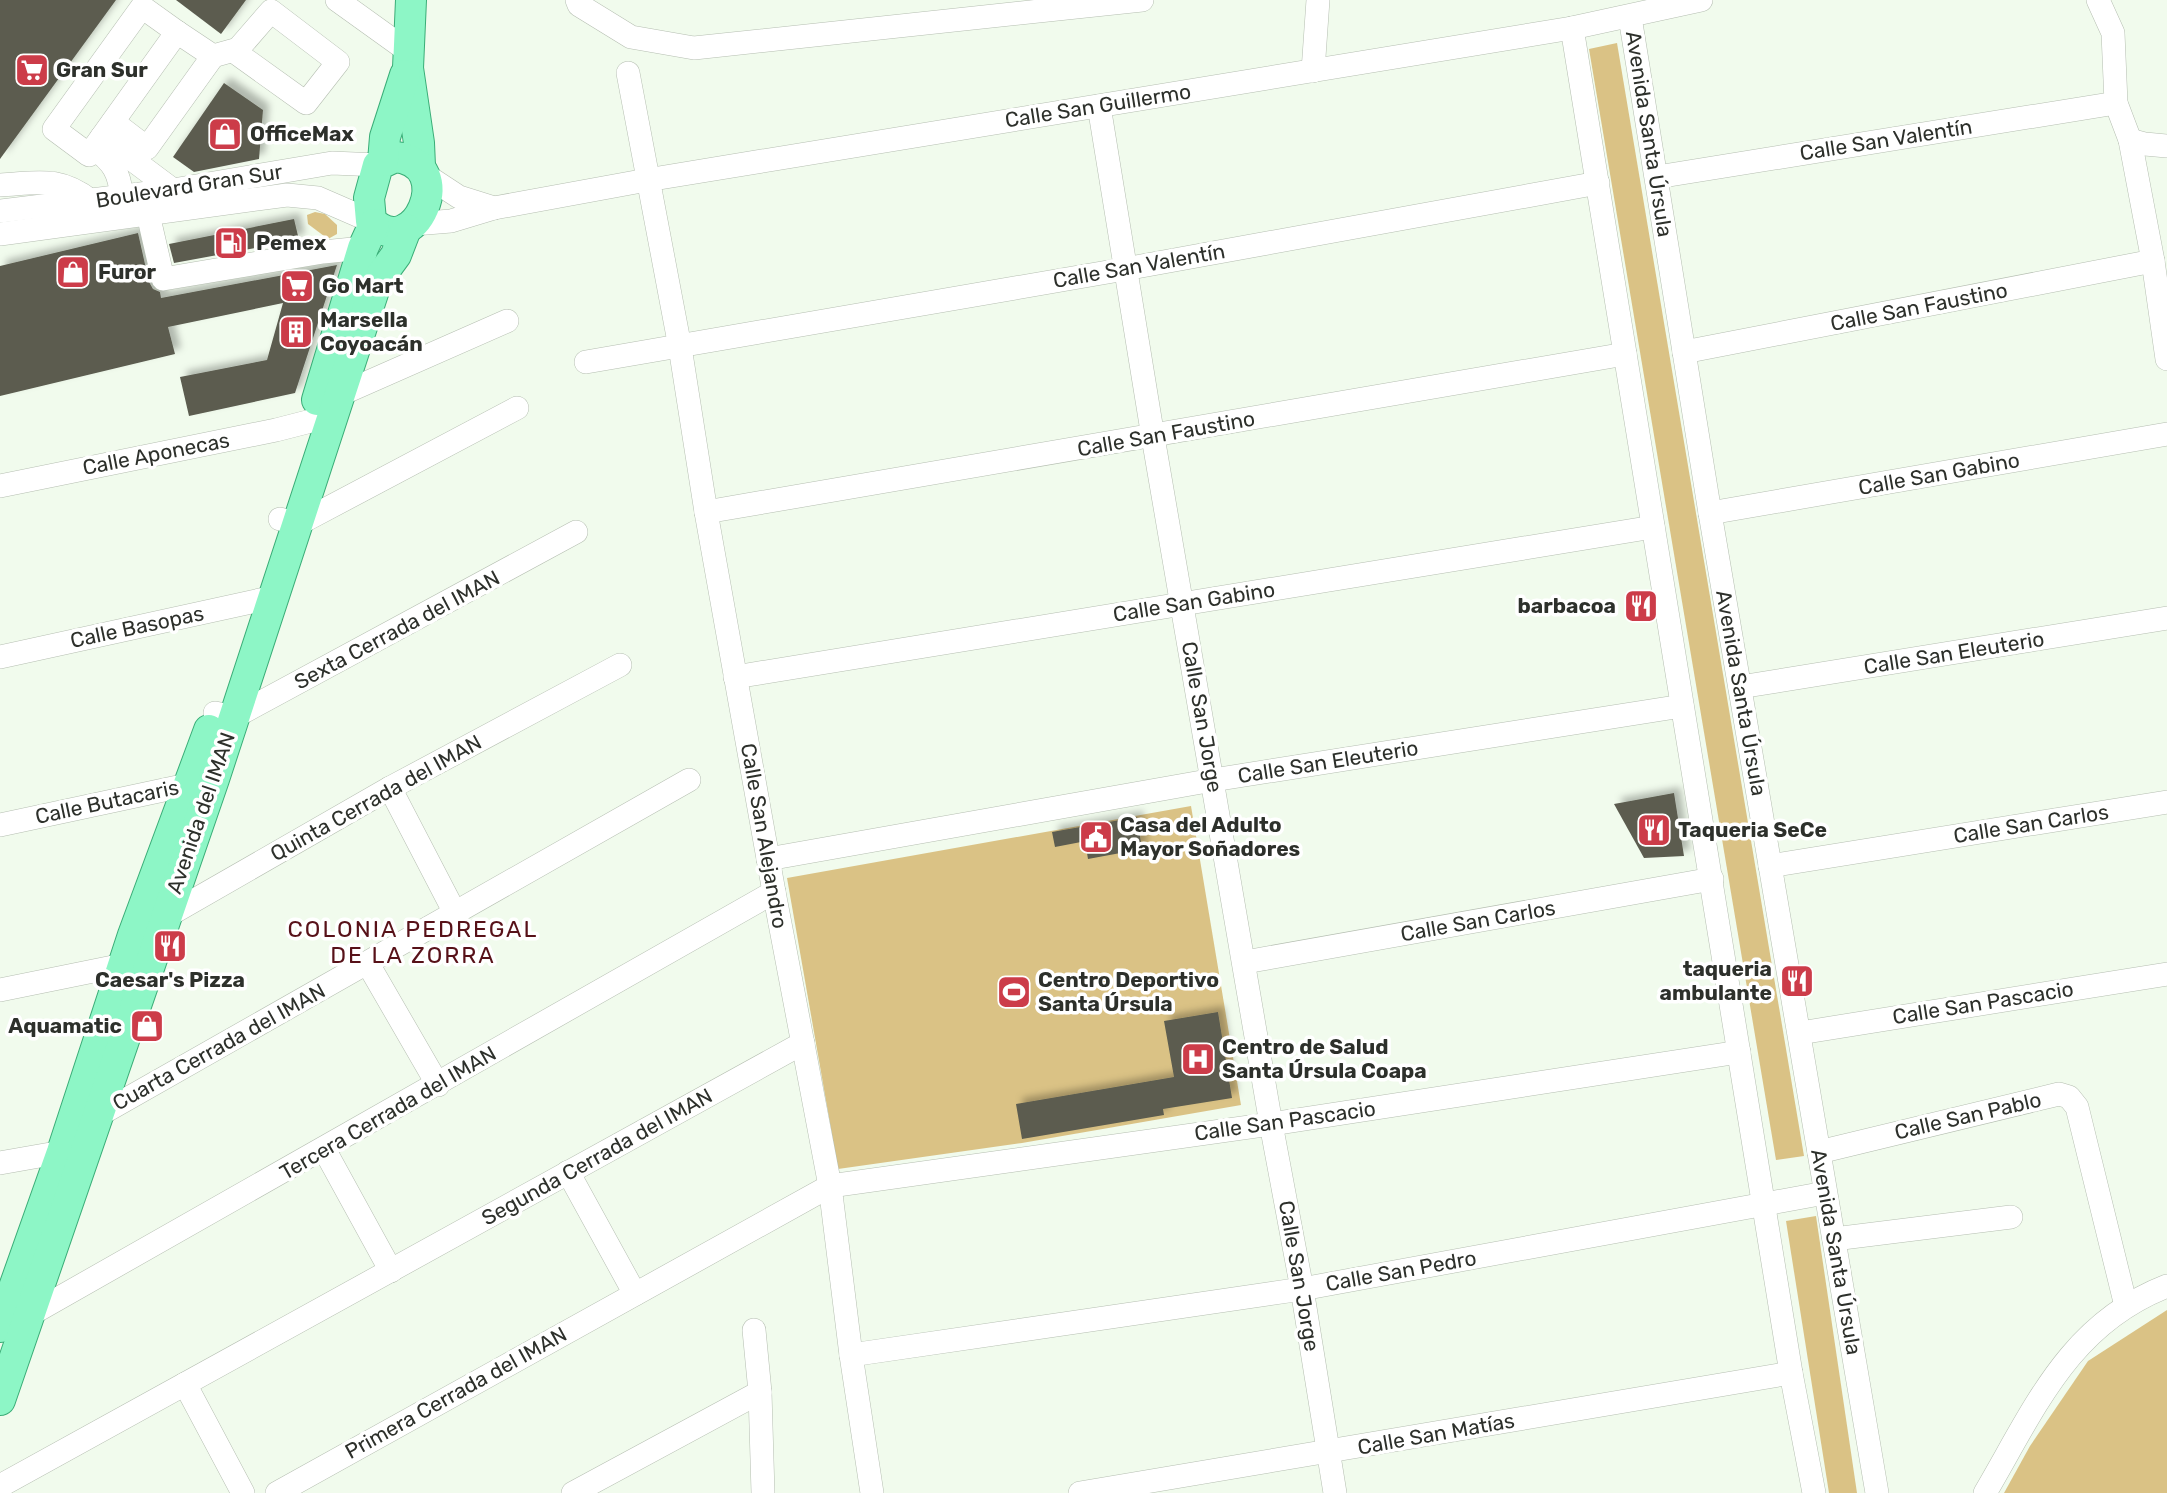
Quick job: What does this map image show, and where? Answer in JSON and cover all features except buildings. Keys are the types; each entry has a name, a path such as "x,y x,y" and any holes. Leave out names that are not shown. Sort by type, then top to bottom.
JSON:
{"main road":[{"path":"408,59 369,198 369,231 392,232 410,227 421,214 425,201 427,185 422,170 408,59 411,0"},
{"path":"381,163 395,157 407,158 422,170"},
{"name":"Avenida del IMAN","path":"0,1400 29,1315 86,1112 135,968 165,917 202,781 289,522 339,395 377,281 396,256 410,227"},
{"name":"Avenida del IMAN","path":"289,522 311,421 369,231"},
{"name":"Avenida del IMAN","path":"135,968 133,935 202,781"},
{"name":"Avenida del IMAN","path":"0,1330 72,1155"}],"street":[{"path":"337,0 408,59"},
{"path":"577,0 579,5 631,37 694,48 1142,0"},
{"path":"1312,71 1318,0"},
{"name":"Calle San Guillermo","path":"410,227 452,220 494,208 647,180 1572,28 1701,0"},
{"path":"2098,0 2113,33 2116,103 2148,143 2167,156"},
{"path":"177,32 89,155 54,129 142,7 213,56"},
{"name":"Avenida Santa Úrsula","path":"1630,17 1710,513 1877,1493"},
{"path":"1572,28 1791,1373 1814,1493"},
{"path":"103,136 147,148 213,56 238,50"},
{"name":"Calle San Alejandro","path":"628,73 680,347 706,512 768,859 830,1186 851,1355 872,1493"},
{"name":"Calle San Valentín","path":"1657,177 2116,103"},
{"name":"Calle San Jorge","path":"1099,106 1153,437 1302,1289 1335,1493"},
{"path":"103,136 173,190"},
{"path":"103,136 110,160 117,172 122,197"},
{"path":"2148,143 2153,261 2167,359"},
{"name":"Boulevard Gran Sur","path":"0,211 173,190 332,163 381,163"},
{"name":"Calle San Guillermo","path":"422,170 459,197 494,208"},
{"name":"Calle San Valentín","path":"586,362 1125,269 1598,183"},
{"path":"0,185 58,184 75,188 91,201"},
{"name":"Boulevard Gran Sur","path":"0,234 286,195 318,198 369,231"},
{"path":"148,214 163,279 323,252 369,231"},
{"name":"Calle San Faustino","path":"1684,352 2153,261"},
{"path":"311,421 339,395 507,321"},
{"name":"Calle San Faustino","path":"706,512 1626,354"},
{"path":"289,522 353,495 517,408"},
{"name":"Calle Aponecas","path":"0,486 311,421"},
{"name":"Calle San Gabino","path":"1710,513 2167,434"},
{"name":"Calle San Gabino","path":"735,677 1653,527"},
{"name":"Sexta Cerrada del IMAN","path":"225,715 576,533"},
{"name":"Calle Basopas","path":"0,657 264,599"},
{"name":"Calle San Eleuterio","path":"1741,687 2167,618"},
{"name":"Quinta Cerrada del IMAN","path":"133,935 390,789 620,665"},
{"name":"Calle San Eleuterio","path":"768,859 1213,780 1682,706"},
{"name":"Cuarta Cerrada del IMAN","path":"86,1112 368,964 689,780"},
{"name":"Calle Butacaris","path":"0,825 202,781"},
{"path":"390,789 455,913"},
{"name":"Calle San Carlos","path":"1770,866 2167,802"},
{"name":"Calle San Carlos","path":"1245,962 1712,879"},
{"name":"Tercera Cerrada del IMAN","path":"0,1330 438,1085 774,892"},
{"path":"368,964 438,1085"},
{"path":"0,990 135,968"},
{"name":"Calle San Pascacio","path":"1800,1033 2167,974"},
{"name":"Segunda Cerrada del IMAN","path":"0,1486 803,1043"},
{"name":"Calle San Pascacio","path":"830,1186 1272,1124 1739,1052"},
{"name":"Calle San Pablo","path":"1819,1152 2059,1094 2069,1097 2077,1107 2126,1306"},
{"path":"324,1149 391,1271"},
{"path":"0,1163 72,1155"},
{"path":"568,1172 635,1294"},
{"name":"Primera Cerrada del IMAN","path":"277,1493 830,1186"},
{"name":"Calle San Pedro","path":"851,1355 1302,1289 1825,1193"},
{"path":"1834,1239 2011,1217"},
{"path":"1985,1493 2061,1364 2092,1332 2126,1306 2167,1286"},
{"path":"754,1330 760,1392 763,1493"},
{"name":"Calle San Matías","path":"1080,1493 1791,1373"},
{"path":"185,1384 243,1493"},
{"path":"573,1493 760,1392"}],"shaded area":[{"path":"1617,43 1804,1156 1776,1160 1589,49"},
{"path":"315,212 325,214 337,225 337,234 328,239 308,224 307,215"},
{"name":"Centro Deportivo Santa Úrsula","path":"1191,806 1241,1105 1022,1143 838,1169 787,878"},
{"path":"1816,1216 1857,1493 1829,1493 1786,1221"},
{"path":"2167,1310 2167,1493 2004,1493 2030,1446 2088,1361"}],"place":[{"name":"Gran Sur","path":"32,70"},
{"name":"OfficeMax","path":"225,134"},
{"name":"Pemex","path":"231,243"},
{"name":"Furor","path":"73,272"},
{"name":"Go Mart","path":"297,286"},
{"name":"Marsella Coyoacán","path":"296,332"},
{"name":"barbacoa","path":"1641,606"},
{"name":"Taqueria SeCe","path":"1654,830"},
{"name":"Casa del Adulto Mayor Soñadores","path":"1096,837"},
{"name":"Caesar's Pizza","path":"170,946"},
{"name":"taqueria ambulante","path":"1797,981"},
{"name":"Centro Deportivo Santa Úrsula","path":"1014,992"},
{"name":"Aquamatic","path":"147,1026"},
{"name":"Centro de Salud Santa Úrsula Coapa","path":"1198,1059"}],"district":[{"name":"COLONIA PEDREGAL DE LA ZORRA","path":"413,942"}]}
